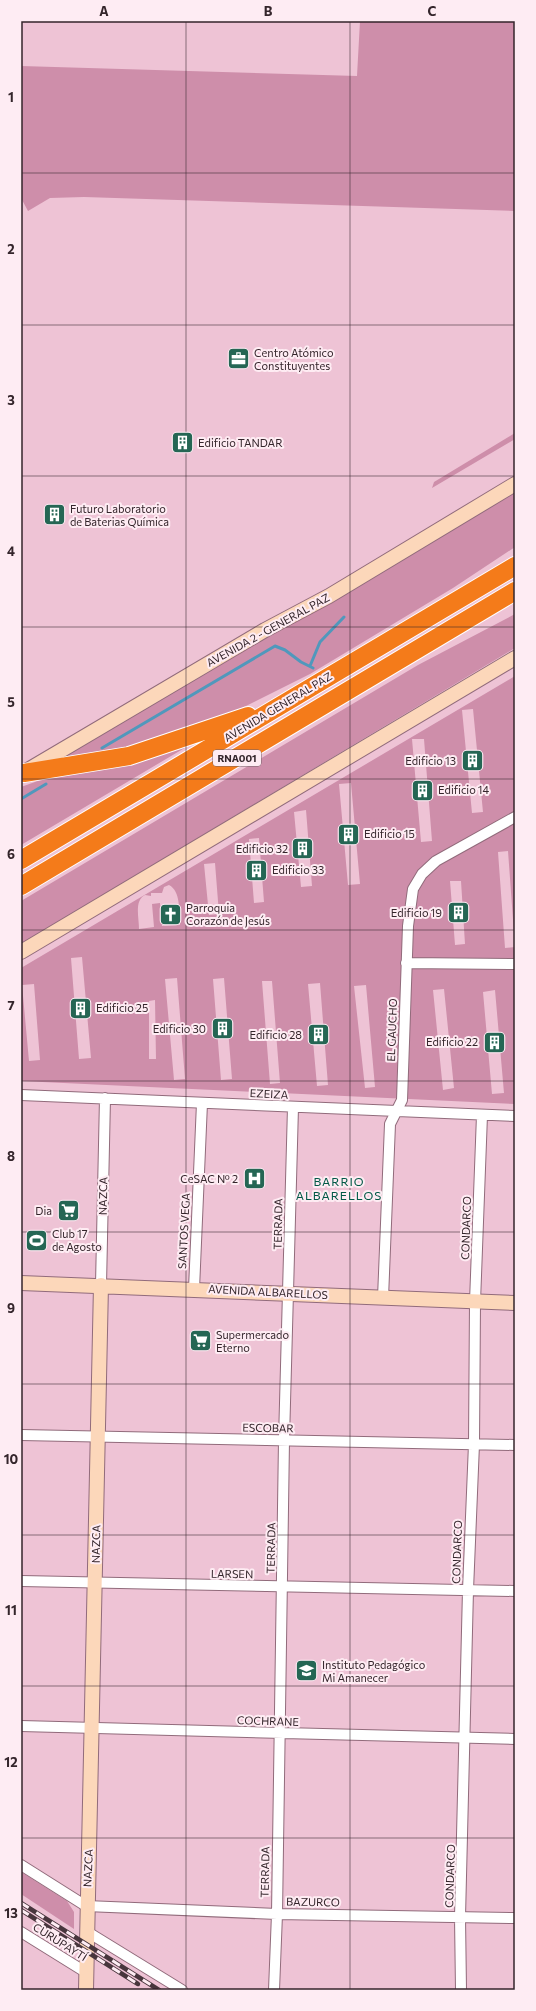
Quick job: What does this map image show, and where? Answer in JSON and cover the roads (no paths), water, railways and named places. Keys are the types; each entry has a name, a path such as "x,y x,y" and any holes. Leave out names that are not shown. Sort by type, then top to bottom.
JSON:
{"highway":[{"name":"AVENIDA GENERAL PAZ","path":"21,860 515,566"},
{"name":"AVENIDA GENERAL PAZ","path":"21,886 515,591"},
{"path":"452,630 515,602"},
{"path":"22,774 129,756 160,747 288,701"}],"street":[{"name":"AVENIDA 2 - GENERAL PAZ","path":"22,774 265,630 329,596 515,484"},
{"path":"21,952 515,658"},
{"name":"EL GAUCHO","path":"383,1298 390,1124 402,1100 406,963 411,895 422,874 436,861 515,817"},
{"path":"406,963 515,964"},
{"name":"EZEIZA","path":"21,1095 515,1116"},
{"name":"NAZCA","path":"86,1990 86,1906 95,1583 105,1098"},
{"name":"SANTOS VEGA","path":"194,1289 202,1103"},
{"name":"TERRADA","path":"274,1990 277,1914 284,1440 289,1293 292,1107"},
{"name":"CONDARCO","path":"461,1990 460,1917 466,1738 468,1590 474,1444 475,1302 482,1115"},
{"name":"AVENIDA ALBARELLOS","path":"21,1283 515,1303"},
{"name":"ESCOBAR","path":"21,1435 515,1445"},
{"name":"LARSEN","path":"21,1582 515,1591"},
{"name":"COCHRANE","path":"21,1726 515,1739"},
{"path":"21,1864 86,1906"},
{"name":"BAZURCO","path":"86,1906 277,1914 515,1918"},
{"path":"86,1931 182,1990"},
{"name":"CURUPAYTÍ","path":"21,1932 86,1973"}],"waterway":[{"path":"310,666 320,642 344,617"},
{"path":"102,748 275,646 285,650 301,662 313,668"},
{"path":"21,799 46,784"}],"railway":[{"path":"21,1903 159,1990"},
{"path":"21,1910 138,1984"}],"place":[{"name":"Centro Atómico Constituyentes","path":"238,359"},
{"name":"Edificio TANDAR","path":"183,443"},
{"name":"Futuro Laboratorio de Baterias Química","path":"55,515"},
{"name":"Edificio 13","path":"472,761"},
{"name":"Edificio 14","path":"422,790"},
{"name":"Edificio 15","path":"349,834"},
{"name":"Edificio 32","path":"303,849"},
{"name":"Edificio 33","path":"256,870"},
{"name":"Edificio 19","path":"458,913"},
{"name":"Parroquia Corazón de Jesús","path":"170,914"},
{"name":"Edificio 25","path":"81,1008"},
{"name":"Edificio 30","path":"222,1029"},
{"name":"Edificio 28","path":"318,1035"},
{"name":"Edificio 22","path":"494,1042"},
{"name":"CeSAC Nº 2","path":"254,1179"},
{"name":"Dia","path":"68,1211"},
{"name":"Club 17 de Agosto","path":"37,1240"},
{"name":"Supermercado Eterno","path":"201,1341"},
{"name":"Instituto Pedagógico Mi Amanecer","path":"306,1671"}],"district":[{"name":"BARRIO ALBARELLOS","path":"339,1189"}]}
